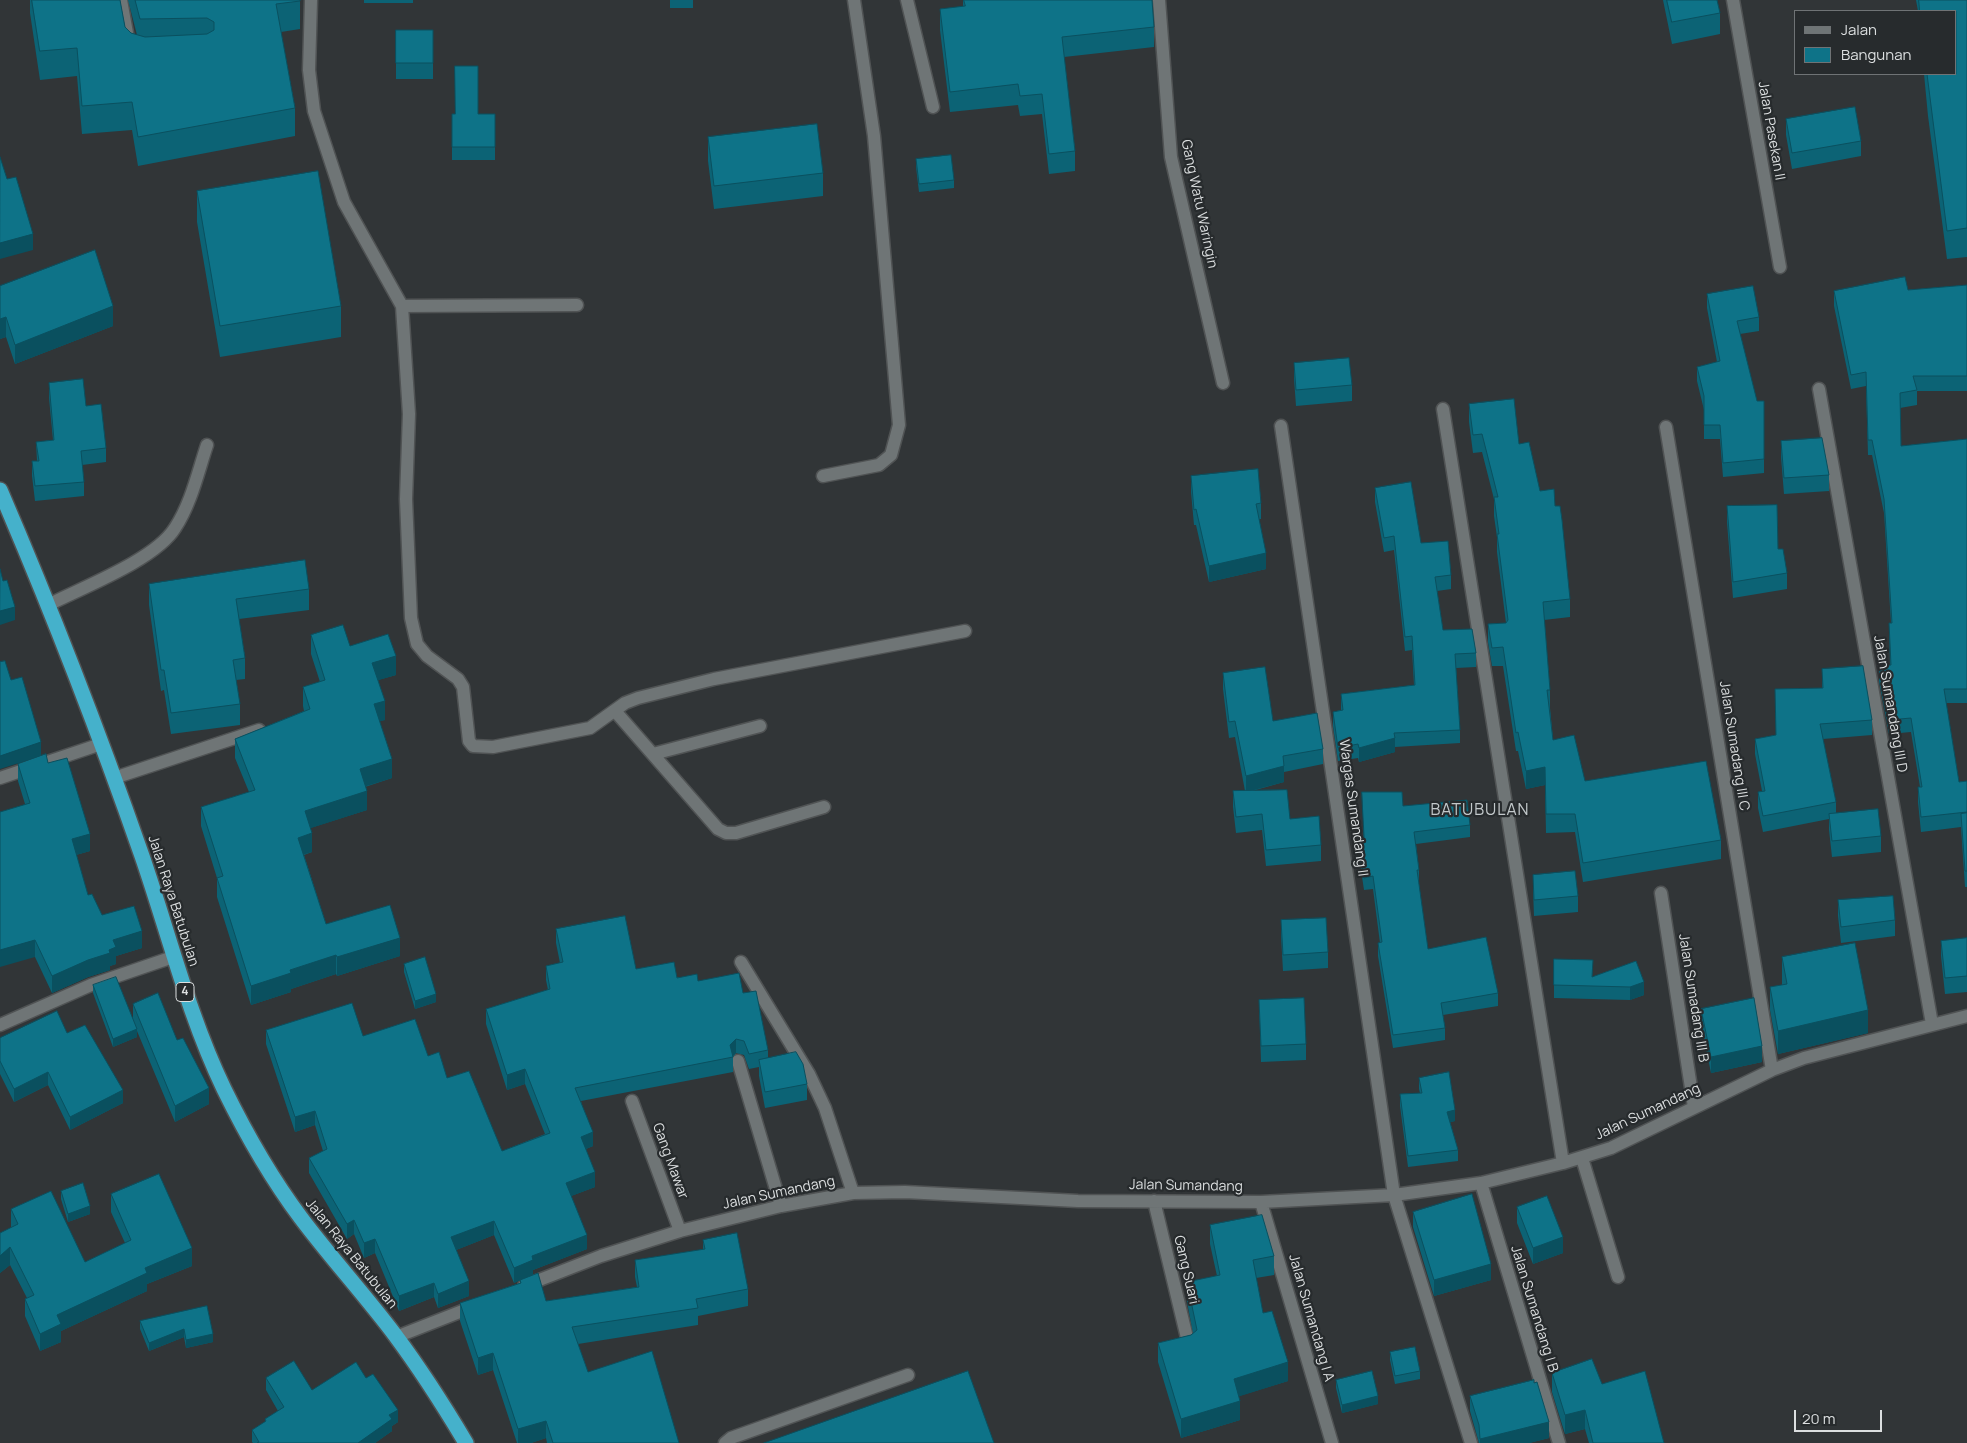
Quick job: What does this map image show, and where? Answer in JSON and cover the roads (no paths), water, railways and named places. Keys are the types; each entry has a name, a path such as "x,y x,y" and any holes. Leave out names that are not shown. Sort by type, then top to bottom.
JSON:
{"highway":[{"name":"Jalan Raya Batubulan","path":"0,490 48,605 114,778 158,903 173,957 203,1042 259,1156 299,1216 396,1336 447,1410 466,1443"}],"street":[{"path":"121,0 129,44 133,54 139,55"},
{"path":"311,0 309,70 314,111 344,202 402,306 408,405 406,499 410,608 417,644 427,656 458,679 463,687 469,741 473,746 492,747 590,728 625,703 714,679 965,632"},
{"path":"823,476 879,465 891,455 899,425 874,136 854,0"},
{"path":"908,0 933,107"},
{"name":"Gang Watu Waringin","path":"1159,0 1171,157 1223,383"},
{"name":"Jalan Pasekan II","path":"1733,0 1780,267"},
{"path":"402,306 578,304"},
{"name":"Jalan Sumandang III D","path":"1819,389 1932,1024"},
{"path":"1443,409 1563,1163"},
{"name":"Wargas Sumandang II","path":"1281,426 1394,1195 1471,1443"},
{"name":"Jalan Sumadang III C","path":"1666,427 1772,1070"},
{"path":"48,605 146,555 162,544 175,528 185,508 207,445"},
{"path":"615,711 718,829 726,832 736,832 824,806"},
{"path":"653,754 760,726"},
{"path":"114,778 271,727"},
{"path":"0,778 101,744"},
{"name":"Jalan Sumadang III B","path":"1661,893 1694,1108"},
{"path":"0,1025 91,985 173,957"},
{"path":"741,962 809,1074 825,1108 853,1193"},
{"name":"Jalan Sumandang","path":"508,1293 600,1256 680,1231 780,1206 853,1193 905,1192 1078,1200 1261,1202 1394,1195 1481,1183 1582,1158 1611,1148 1772,1070 1804,1058 1967,1016"},
{"path":"738,1061 780,1206"},
{"name":"Gang Mawar","path":"632,1101 680,1231"},
{"path":"1582,1158 1618,1277"},
{"name":"Jalan Sumandang I B","path":"1481,1183 1559,1443"},
{"name":"Gang Suari","path":"1154,1200 1189,1346"},
{"name":"Jalan Sumandang I A","path":"1261,1202 1332,1443"},
{"path":"396,1336 489,1300"},
{"path":"725,1443 731,1438 908,1375"}],"district":[{"name":"BATUBULAN","path":"1480,811"}]}
